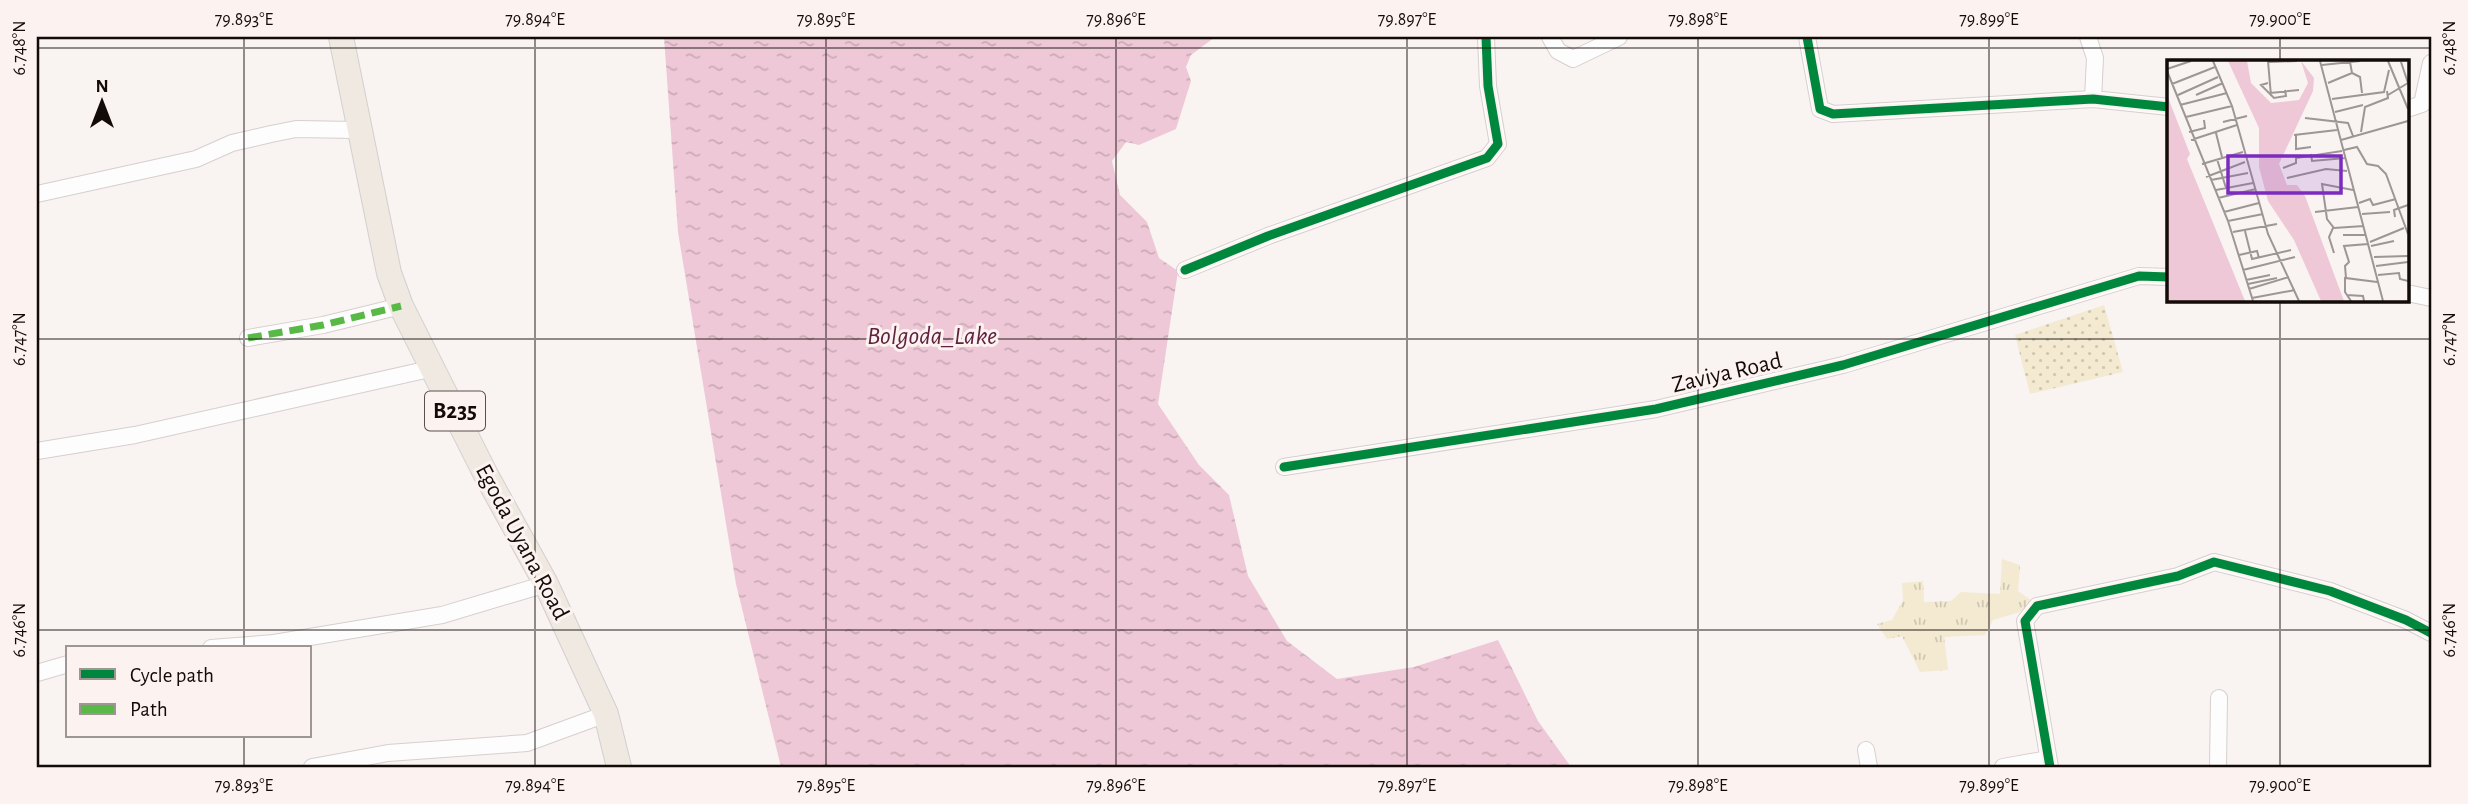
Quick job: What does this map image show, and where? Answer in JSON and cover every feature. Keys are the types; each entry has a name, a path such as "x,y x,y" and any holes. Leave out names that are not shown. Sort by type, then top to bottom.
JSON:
{"main road":[{"name":"Egoda Uyana Road","path":"341,37 389,273 401,306 486,475 547,584 606,714 619,767"}],"street":[{"path":"1185,270 1268,236 1488,158 1498,144 1488,86 1486,37"},
{"path":"1550,37 1558,51 1573,59 1619,37"},
{"path":"1807,37 1819,109 1833,114 2093,99 2167,107"},
{"path":"2088,37 2095,58 2093,99"},
{"path":"2408,109 2422,104 2431,63"},
{"path":"37,194 196,159 232,143 271,134 296,130 358,130"},
{"name":"Zaviya Road","path":"1284,467 1656,409 1843,365 2139,276 2167,276"},
{"path":"2408,293 2431,298"},
{"path":"248,338 323,325 401,306"},
{"path":"37,450 135,435 434,368"},
{"path":"2003,767 2049,763 2025,621 2037,606 2178,576 2214,562 2330,591 2406,620 2431,633"},
{"path":"236,646 274,643 442,615 547,584"},
{"path":"37,674 66,665"},
{"path":"2218,767 2219,698"},
{"path":"312,767 388,753 527,743 606,714"},
{"path":"1866,750 1869,767"}],"green space":[{"path":"2104,305 2123,372 2030,394 2015,335"},
{"path":"2002,559 2020,565 2018,591 2032,601 2020,612 1993,620 1985,635 1944,637 1948,670 1920,672 1902,636 1887,639 1877,624 1892,620 1903,600 1902,583 1923,581 1924,602 1951,601 1961,592 2000,594"}],"water":[{"name":"Bolgoda_Lake","path":"664,37 1215,37 1191,55 1186,67 1191,81 1176,129 1139,145 1126,142 1112,161 1120,195 1147,222 1159,258 1178,271 1158,404 1199,465 1229,495 1248,576 1287,641 1337,679 1414,667 1498,640 1538,721 1571,767 781,767 736,584 678,232"}],"marked path":[{"path":"248,338 323,325 401,306"}],"cycle path":[{"path":"1185,270 1268,236 1487,158 1498,144 1488,86 1486,37"},
{"path":"1807,37 1820,109 1833,114 2093,99 2167,107"},
{"path":"1284,467 1656,409 1843,365 2139,276 2167,277"},
{"path":"2050,767 2025,621 2037,606 2178,576 2214,562 2330,591 2406,620 2431,633"}]}
